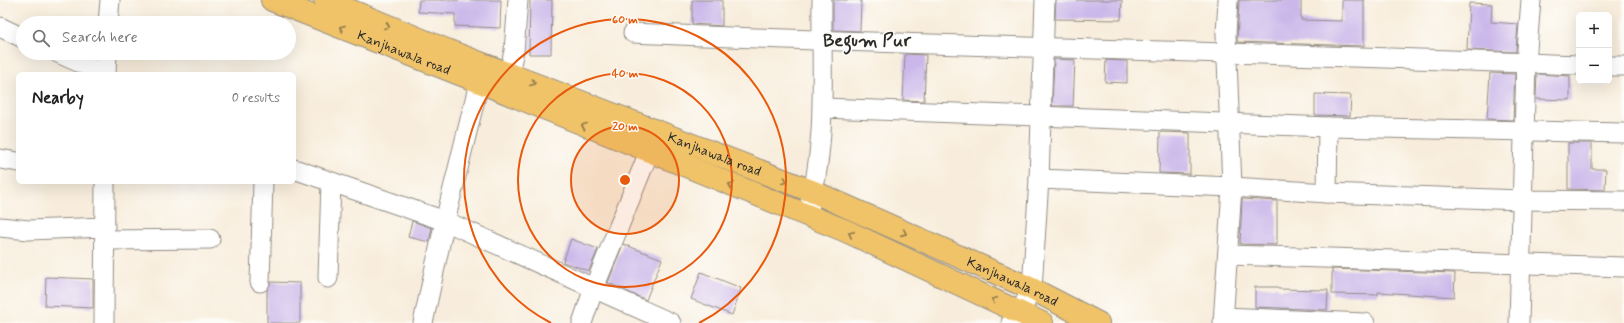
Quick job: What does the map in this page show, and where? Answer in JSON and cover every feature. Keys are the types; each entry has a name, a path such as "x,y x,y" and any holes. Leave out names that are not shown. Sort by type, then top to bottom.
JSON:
{"main road":[{"name":"Kanjhawala road","path":"272,0 482,73 649,152 846,232 1016,317 1042,323"},
{"name":"Kanjhawala road","path":"325,0 444,49 482,73 509,73 814,192 1032,289 1098,323"}],"street":[{"path":"109,16 110,0"},
{"path":"509,73 514,51 518,0"},
{"path":"807,215 814,192 823,108 822,0"},
{"path":"1016,317 1032,289 1040,180 1044,0"},
{"path":"1228,0 1226,34 1231,124 1232,187 1223,320 1365,323"},
{"path":"1519,323 1522,264 1521,200 1525,131 1526,62 1531,0"},
{"path":"0,27 16,35"},
{"path":"633,33 822,41 1227,52 1576,64"},
{"path":"74,60 101,72"},
{"path":"106,72 107,60"},
{"path":"1612,66 1624,66"},
{"path":"423,323 445,221 482,73"},
{"path":"823,108 1231,124 1624,134"},
{"path":"1327,193 1328,127"},
{"path":"582,323 594,288 649,152"},
{"path":"0,159 16,162"},
{"path":"296,170 445,221 671,323"},
{"path":"1040,180 1521,200 1624,201"},
{"path":"328,278 332,182"},
{"path":"104,323 105,184"},
{"path":"260,282 263,184"},
{"path":"0,227 29,230 210,239"},
{"path":"1228,255 1624,268"}],"building":[{"path":"419,0 501,0 500,28 455,26 455,14 418,12"},
{"path":"530,0 552,0 551,54 529,54"},
{"path":"692,0 722,0 722,26 692,24"},
{"path":"833,0 861,0 860,31 833,30"},
{"path":"1056,0 1122,0 1121,20 1055,19"},
{"path":"1239,0 1301,0 1301,20 1342,21 1342,0 1364,0 1364,46 1237,42"},
{"path":"1469,3 1492,4 1491,22 1518,24 1516,52 1467,50"},
{"path":"905,54 926,55 924,101 903,100"},
{"path":"1054,59 1075,60 1073,106 1052,106"},
{"path":"1106,60 1127,61 1127,83 1105,82"},
{"path":"1490,73 1515,74 1513,120 1487,119"},
{"path":"1537,74 1570,76 1570,100 1536,99"},
{"path":"1315,94 1351,95 1350,116 1315,115"},
{"path":"1160,132 1190,133 1190,174 1159,173"},
{"path":"1568,143 1592,143 1592,169 1606,169 1605,190 1568,189"},
{"path":"1242,199 1277,201 1277,245 1240,244"},
{"path":"412,221 432,228 429,242 408,237"},
{"path":"571,239 598,249 589,271 563,262"},
{"path":"623,244 662,259 646,300 608,283"},
{"path":"1332,269 1455,273 1454,297 1378,292 1378,295 1332,294"},
{"path":"701,272 741,288 732,315 691,299"},
{"path":"46,277 93,279 93,308 45,306"},
{"path":"271,282 300,283 300,323 267,323 267,290"},
{"path":"1255,287 1328,290 1327,310 1255,307"}],"district":[{"name":"Begum Pur","path":"867,40"}]}
